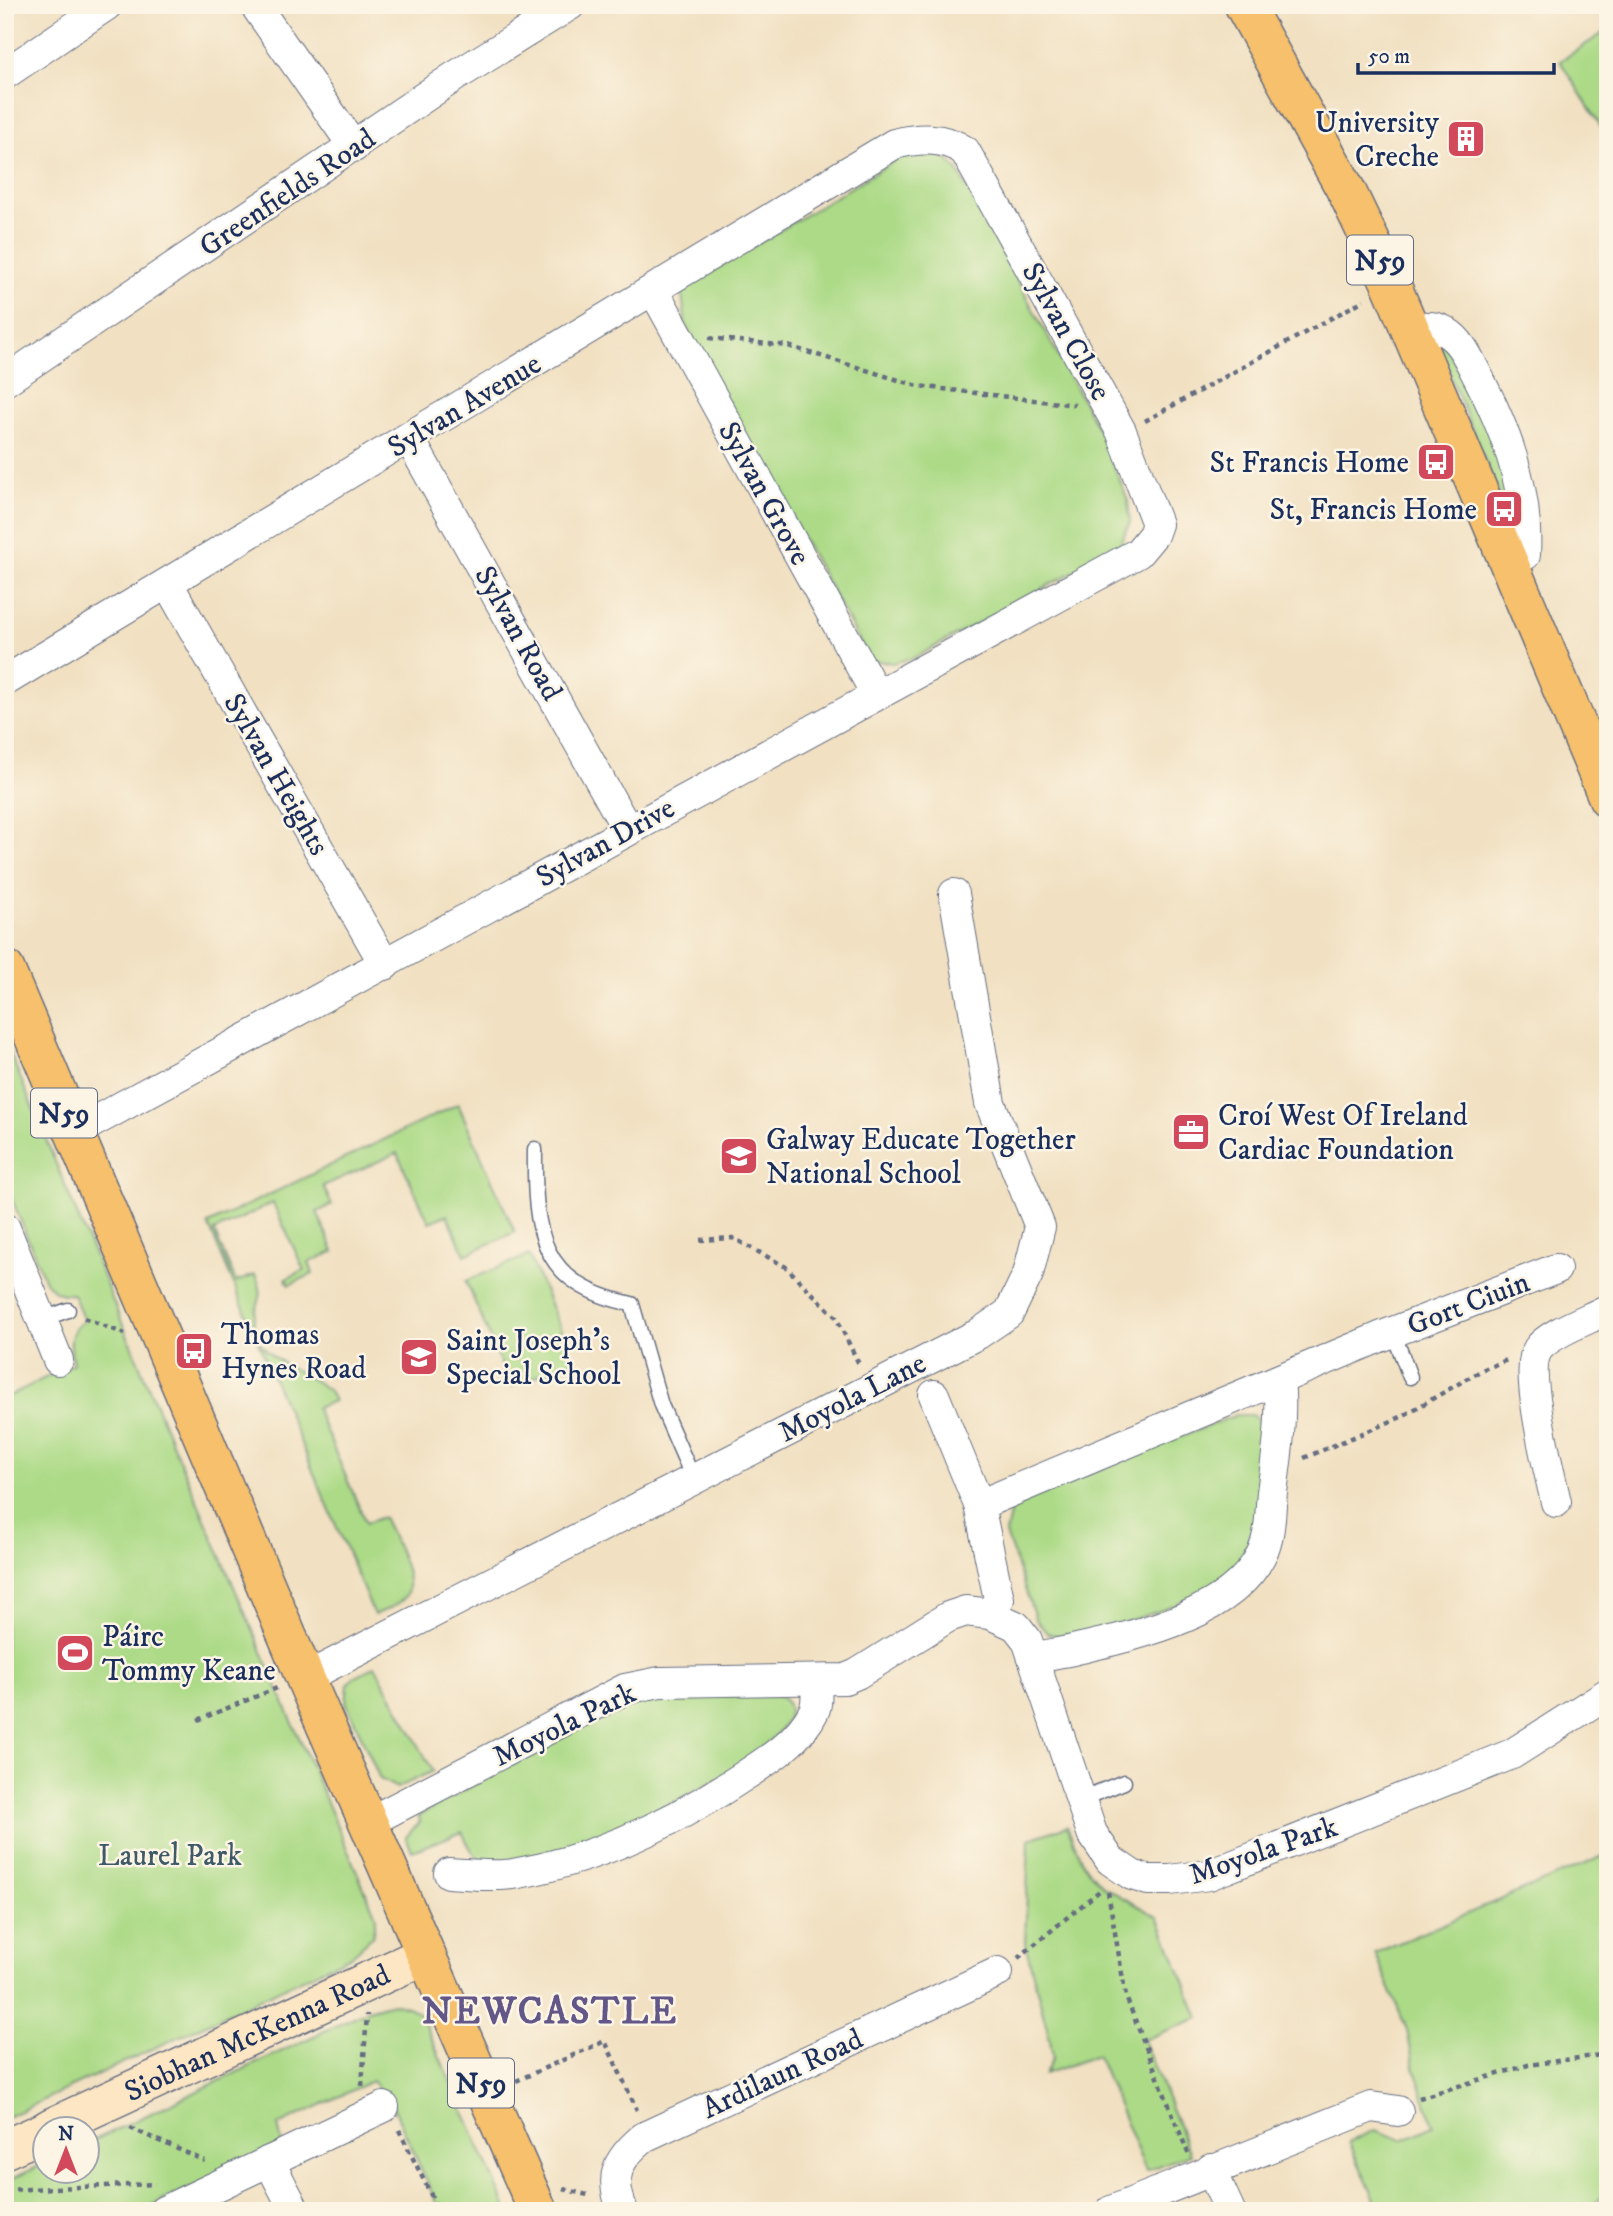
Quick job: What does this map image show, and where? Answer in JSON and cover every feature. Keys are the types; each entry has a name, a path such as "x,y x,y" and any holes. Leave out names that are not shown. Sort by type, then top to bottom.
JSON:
{"main road":[{"name":"N59","path":"1244,5 1347,192 1410,327 1605,782"},
{"name":"N59","path":"5,969 295,1681 367,1823 425,1955 547,2199"}],"street":[{"path":"5,74 107,5"},
{"path":"255,5 354,147"},
{"name":"Greenfields Road","path":"5,381 484,58 570,5"},
{"name":"Sylvan Avenue","path":"5,681 894,145 926,140"},
{"name":"Sylvan Close","path":"926,140 944,141 965,151 1110,410 1157,521 1153,536 1138,553"},
{"name":"Sylvan Grove","path":"654,291 876,694"},
{"name":"Sylvan Road","path":"409,438 626,829"},
{"name":"Sylvan Drive","path":"73,1133 385,964 626,829 1138,553"},
{"name":"Sylvan Heights","path":"168,584 385,964"},
{"name":"Moyola Lane","path":"295,1681 978,1334 1009,1313 1028,1274 1040,1227 990,1103 954,894"},
{"path":"5,1228 55,1315 58,1360"},
{"name":"Gort Ciuin","path":"1387,1334 1556,1269"},
{"path":"1556,1502 1534,1391 1534,1359 1538,1349 1608,1309"},
{"path":"979,1505 1387,1334"},
{"path":"1035,1658 1054,1651 1073,1650 1118,1639 1208,1608 1246,1575 1262,1555 1267,1541 1275,1471 1279,1380"},
{"path":"934,1395 979,1505 999,1599 990,1614"},
{"name":"Moyola Park","path":"367,1823 625,1689 660,1682 845,1679 858,1674 958,1613 990,1614 1016,1626 1035,1658 1092,1833 1102,1851 1119,1868 1148,1880 1198,1877 1249,1861 1512,1754 1608,1693"},
{"path":"449,1873 511,1874 565,1862 639,1836 683,1815 759,1766 791,1740 813,1714 816,1680"},
{"name":"Siobhan McKenna Road","path":"80,2114 425,1955"},
{"name":"Ardilaun Road","path":"611,2204 617,2170 624,2155 644,2137 999,1972"},
{"path":"1111,2211 1201,2164 1371,2107 1398,2111"},
{"path":"163,2197 238,2176 269,2161 381,2118"},
{"name":"Siobhan McKenna Road","path":"5,2149 32,2136"},
{"path":"269,2161 295,2211"},
{"path":"1201,2164 1230,2211"}],"lane":[{"path":"535,1149 536,1209 545,1244 568,1279 594,1294 632,1304 661,1405 677,1447 693,1478"},
{"path":"1387,1334 1410,1377"},
{"path":"1081,1799 1124,1782"}],"path":[{"path":"1144,421 1371,296"},
{"path":"681,339 702,337 788,346 918,386 1110,410"},
{"path":"701,1240 733,1238 786,1267 836,1317 871,1388"},
{"path":"55,1315 136,1338"},
{"path":"1294,1463 1401,1417 1484,1370 1538,1349"},
{"path":"198,1720 295,1681"},
{"path":"999,1972 1102,1889 1107,1881 1126,1997 1201,2164"},
{"path":"368,2008 381,2118 439,2211"},
{"path":"510,2083 605,2041 638,2112"},
{"path":"1398,2111 1418,2099 1528,2065 1608,2054"},
{"path":"119,2123 238,2176"},
{"path":"5,2190 163,2197"},
{"path":"547,2199 611,2204"}],"green space":[{"path":"1608,30 1608,124 1602,128 1560,61"},
{"path":"924,154 945,157 957,169 1104,440 1128,501 1130,522 1118,548 914,658 893,663 870,660 686,327 682,294 690,285 901,157"},
{"path":"1435,339 1443,340 1504,458 1512,526"},
{"name":"Laurel Park","path":"5,1041 169,1436 376,1916 372,1937 351,1956 5,2118 5,1398 73,1364 72,1334 84,1321 73,1294 57,1292 45,1281 5,1182"},
{"path":"458,1104 515,1232 465,1255 447,1215 429,1222 397,1153 323,1186 332,1205 317,1212 334,1252 309,1262 313,1274 289,1285 286,1279 304,1270 273,1203 214,1231 236,1282 255,1275 259,1283 260,1295 254,1323 256,1335 263,1346 283,1363 329,1391 334,1401 316,1408 366,1523 383,1517 402,1559 408,1582 407,1592 397,1604 374,1615 208,1224"},
{"path":"529,1255 574,1360 511,1387 466,1281"},
{"path":"1236,1415 1252,1415 1265,1426 1267,1434 1254,1529 1246,1552 1232,1570 1213,1586 1185,1601 1127,1622 1074,1636 1047,1633 1036,1620 1006,1534 1011,1509 1034,1495"},
{"path":"375,1666 433,1771 397,1788 380,1779 346,1702 348,1685 354,1677"},
{"path":"777,1695 789,1714 771,1739 733,1769 680,1799 621,1827 564,1849 516,1861 484,1861 471,1849 462,1832 412,1851 406,1837 420,1821 418,1816 580,1726 644,1696"},
{"path":"1067,1826 1083,1864 1104,1887 1158,1917 1199,2018 1143,2040 1190,2154 1146,2171 1097,2055 1045,2074 1053,2058 1025,1943 1029,1839"},
{"path":"1608,1854 1608,2192 1585,2211 1380,2211 1349,2142 1375,2130 1402,2140 1434,2126 1414,2067 1407,2030 1375,1953"},
{"path":"392,2003 411,2008 421,2015 508,2211 440,2211 393,2106 372,2081 278,2125 282,2144 141,2211 5,2211 5,2182 32,2169 32,2184 102,2184 102,2136 371,2009"}],"place":[{"name":"University Creche","path":"1466,139"},
{"name":"St Francis Home","path":"1436,462"},
{"name":"St, Francis Home","path":"1504,509"},
{"name":"Croí West Of Ireland Cardiac Foundation","path":"1191,1132"},
{"name":"Galway Educate Together National School","path":"739,1156"},
{"name":"Thomas Hynes Road","path":"194,1351"},
{"name":"Saint Joseph's Special School","path":"419,1357"},
{"name":"Páirc Tommy Keane","path":"75,1653"}],"district":[{"name":"NEWCASTLE","path":"550,2010"}]}
